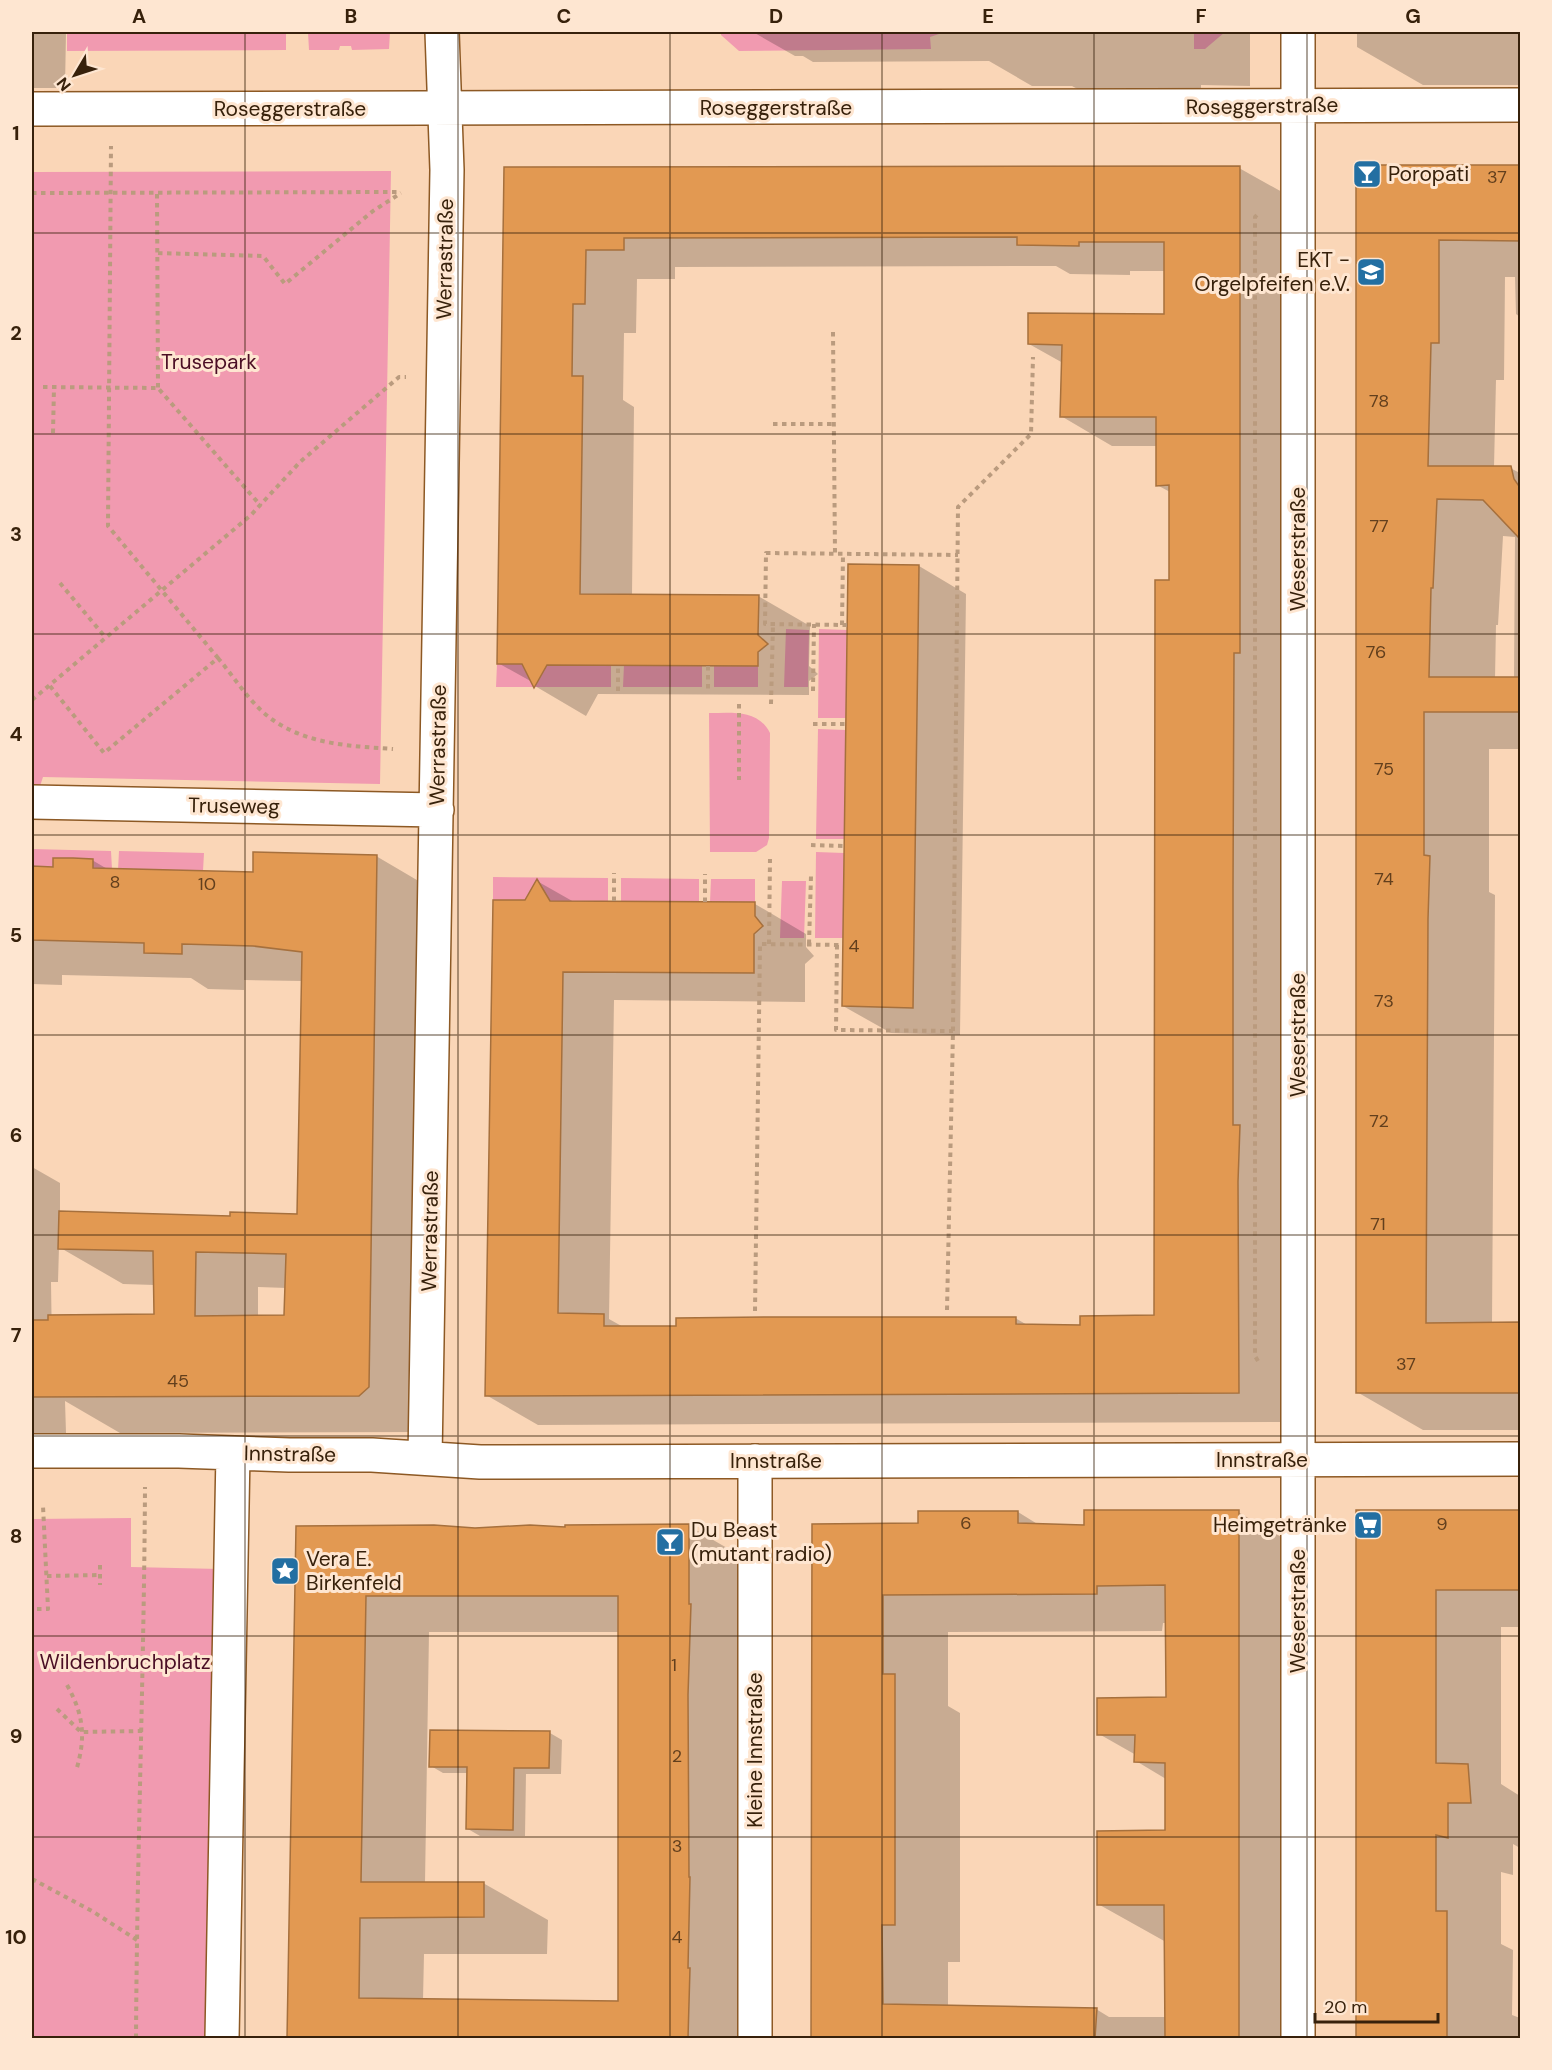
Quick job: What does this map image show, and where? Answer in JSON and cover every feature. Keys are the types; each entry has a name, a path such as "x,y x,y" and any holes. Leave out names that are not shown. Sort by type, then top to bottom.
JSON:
{"street":[{"name":"Werrastraße","path":"425,1458 447,170 442,32"},
{"name":"Weserstraße","path":"1298,32 1298,2038"},
{"name":"Roseggerstraße","path":"32,109 1521,105"},
{"name":"Truseweg","path":"32,802 437,810"},
{"name":"Innstraße","path":"32,1451 372,1455 480,1462 1521,1459"},
{"path":"222,2038 232,1453"},
{"name":"Kleine Innstraße","path":"755,1461 755,2038"}],"path":[{"path":"110,109 108,526 258,706 273,720 309,738 329,743 393,749"},
{"path":"32,193 401,192 373,211 285,284 263,256 158,253"},
{"path":"157,194 158,388 262,506"},
{"path":"833,332 835,553"},
{"path":"947,1310 953,1031 958,507 1031,434 1033,357"},
{"path":"32,700 262,506 300,462 399,377"},
{"path":"42,387 158,388"},
{"path":"53,433 54,387"},
{"path":"773,424 835,424"},
{"path":"843,554 845,625 765,624 766,553 958,555"},
{"path":"60,583 106,638"},
{"path":"771,704 772,624"},
{"path":"813,691 814,624"},
{"path":"50,686 104,753 218,657"},
{"path":"618,665 618,691"},
{"path":"708,666 708,691"},
{"path":"739,704 739,780"},
{"path":"813,723 846,724"},
{"path":"811,845 844,846"},
{"path":"769,944 770,860"},
{"path":"614,901 615,873"},
{"path":"705,874 705,902"},
{"path":"809,944 811,876"},
{"path":"755,1311 760,944 843,945"},
{"path":"837,945 836,1030 953,1031"},
{"path":"136,2038 145,1505"},
{"path":"37,1609 48,1609 44,1506"},
{"path":"100,1565 100,1585"},
{"path":"47,1576 99,1575"},
{"path":"67,1685 79,1706 81,1754 76,1771"},
{"path":"57,1709 81,1732 142,1731"},
{"path":"32,1879 92,1911 137,1940"}],"green space":[{"path":"67,32 286,32 286,50 67,51"},
{"path":"308,32 390,32 389,49 352,50 351,46 340,46 339,50 309,50"},
{"path":"721,32 945,32 930,37 931,49 739,51 721,35"},
{"path":"1194,32 1225,32 1205,49 1194,49"},
{"name":"Trusepark","path":"391,171 380,784 43,777 38,792 32,791 32,172"},
{"path":"786,629 809,630 808,687 784,687"},
{"path":"819,629 847,630 846,718 818,718"},
{"path":"497,664 522,664 527,674 547,665 611,665 611,687 496,687"},
{"path":"624,665 702,666 702,687 623,687"},
{"path":"714,666 758,666 758,687 714,687"},
{"path":"709,713 735,713 751,716 765,725 770,733 769,838 767,845 756,852 710,852"},
{"path":"818,729 846,730 845,839 816,839"},
{"path":"32,849 111,851 112,869 93,868 92,859 54,858 53,867 32,869"},
{"path":"119,851 204,853 203,871 118,870"},
{"path":"816,852 844,853 843,938 815,938"},
{"path":"493,877 608,878 608,901 550,901 544,891 530,891 525,900 493,900"},
{"path":"621,878 699,879 699,902 621,902"},
{"path":"711,879 755,879 755,902 710,902"},
{"path":"782,881 806,881 804,938 780,938"},
{"name":"Wildenbruchplatz","path":"131,1518 131,1567 220,1569 210,2038 32,2038 32,1519"}],"building":[{"path":"1367,165 1521,165 1521,241 1439,240 1439,343 1431,343 1428,466 1511,466 1514,479 1521,489 1521,540 1483,500 1437,499 1433,588 1431,588 1429,677 1521,677 1521,712 1424,712 1424,855 1430,856 1426,1323 1521,1322 1521,1393 1356,1393 1356,175"},
{"path":"1240,166 1240,653 1234,653 1233,889 1233,1125 1240,1125 1239,1393 485,1396 493,900 525,900 537,879 550,901 755,902 755,916 763,926 754,934 754,973 563,972 558,1313 604,1314 604,1326 676,1326 676,1318 773,1317 1016,1317 1016,1324 1080,1325 1080,1316 1154,1315 1155,580 1169,580 1169,485 1156,486 1156,417 1060,417 1062,345 1028,344 1028,313 1164,314 1164,242 1079,242 1079,246 1017,245 1017,237 624,238 624,250 586,250 585,304 573,304 572,376 583,376 580,594 759,595 758,635 768,644 758,652 758,666 547,665 534,688 522,664 497,664 504,167"},
{"path":"848,564 919,565 913,1008 842,1006"},
{"path":"253,852 377,855 369,1387 359,1396 32,1397 32,1320 48,1320 48,1315 154,1314 153,1251 58,1249 59,1211 230,1216 230,1212 297,1214 302,952 253,946 182,944 182,954 144,953 144,943 32,940 32,866 53,867 53,858 73,858 93,859 93,868 253,872","holes":["196,1252 286,1254 284,1315 195,1316"]},
{"path":"1084,1510 1239,1510 1239,2038 1165,2038 1164,1905 1097,1905 1097,1831 1165,1830 1165,1763 1134,1762 1135,1735 1097,1735 1097,1698 1166,1697 1165,1585 1097,1586 1097,1594 883,1595 883,1674 895,1674 895,1925 882,1925 883,2004 1097,2008 1095,2038 811,2038 812,1524 918,1523 918,1511 1018,1511 1018,1523 1084,1525"},
{"path":"1356,1510 1521,1510 1521,1590 1436,1590 1436,1763 1468,1764 1471,1803 1448,1803 1448,1838 1436,1835 1436,1911 1447,1911 1447,2038 1356,2038"},
{"path":"689,1524 689,1604 691,1604 688,1695 690,1877 688,1968 690,1968 688,2038 287,2038 296,1526 434,1525 475,1528 530,1525 565,1527 565,1525","holes":["366,1596 618,1596 618,2001 359,1998 360,1918 484,1917 484,1882 361,1882"]},
{"path":"430,1730 550,1731 549,1768 514,1768 513,1830 466,1829 467,1767 429,1767"}],"place":[{"name":"Poropati","path":"1367,174"},
{"name":"EKT - Orgelpfeifen e.V.","path":"1371,272"},
{"name":"Heimgetränke","path":"1368,1525"},
{"name":"Du Beast (mutant radio)","path":"670,1542"},
{"name":"Vera E. Birkenfeld","path":"285,1571"}]}
